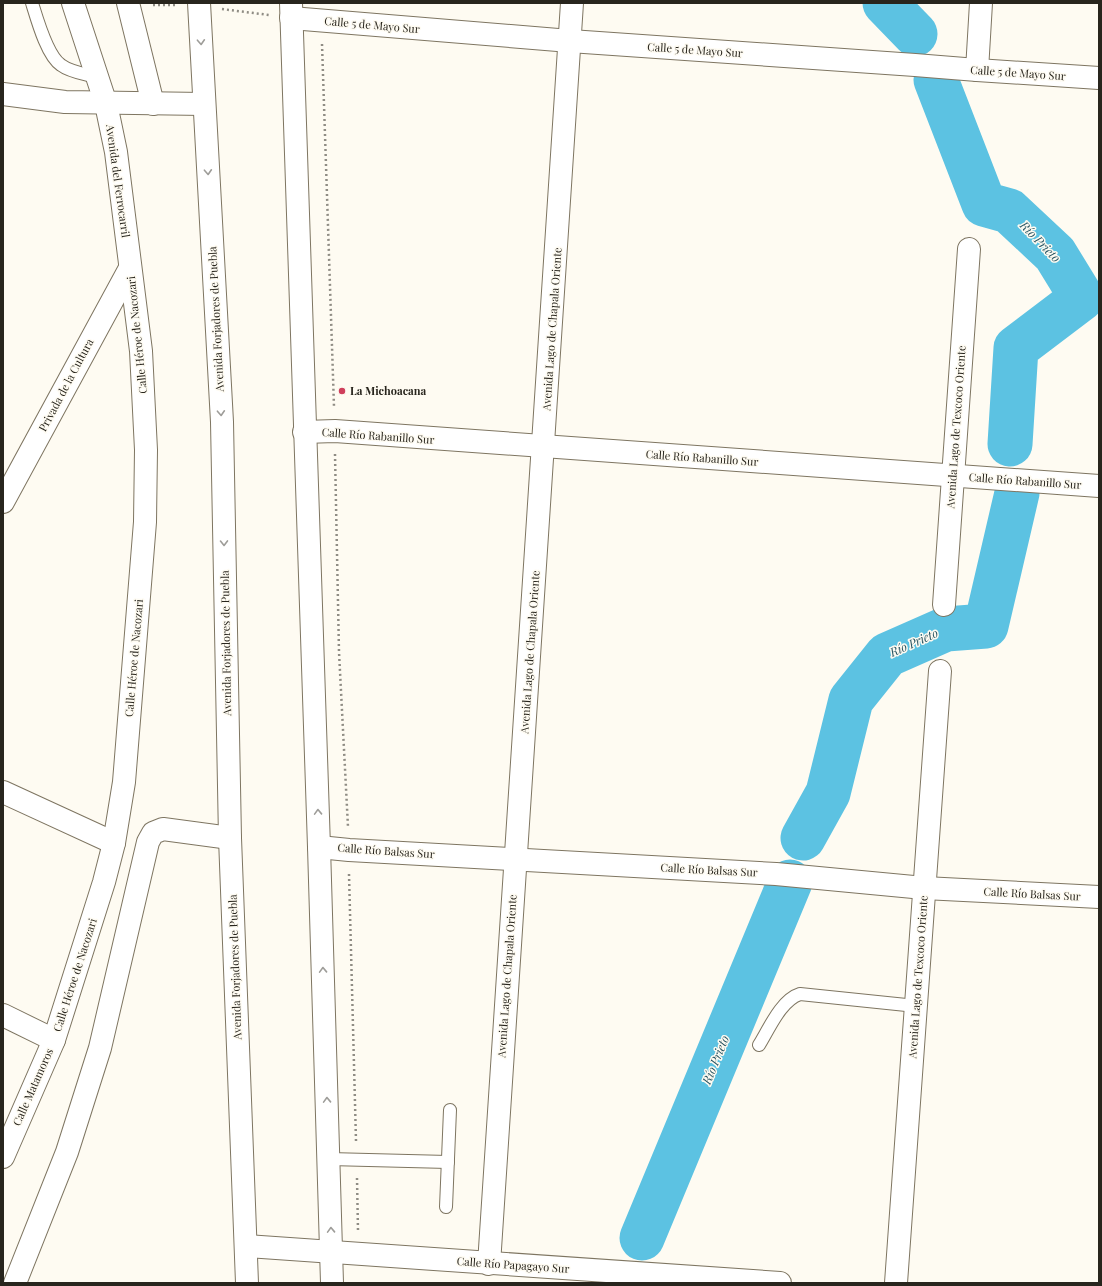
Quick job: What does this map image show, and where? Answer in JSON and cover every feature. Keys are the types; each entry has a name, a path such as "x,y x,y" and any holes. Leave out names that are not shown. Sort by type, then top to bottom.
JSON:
{"street":[{"name":"Avenida del Ferrocarril","path":"74,3 96,77 106,104 116,152 130,268"},
{"name":"Avenida Lago de Chapala Oriente","path":"489,1264 515,859 544,447 572,3"},
{"path":"977,70 981,3"},
{"path":"129,4 153,104"},
{"name":"Avenida Forjadores de Puebla","path":"199,4 222,422 230,838 247,1283"},
{"name":"Calle 5 de Mayo Sur","path":"291,11 321,20 570,41 1099,78"},
{"path":"291,11 332,1283"},
{"path":"3,94 66,102 106,104 204,104"},
{"name":"Avenida Lago de Texcoco Oriente","path":"944,605 969,249"},
{"name":"Privada de la Cultura","path":"3,502 130,268"},
{"name":"Calle Héroe de Nacozari","path":"54,1040 104,882 114,843 124,782 145,515 146,450 141,351 130,268"},
{"name":"Calle Río Rabanillo Sur","path":"304,432 335,431 1099,486"},
{"name":"Avenida Lago de Texcoco Oriente","path":"896,1283 940,670"},
{"path":"3,792 114,843"},
{"path":"14,1283 67,1152 100,1048 148,842 153,833 163,829 230,838"},
{"name":"Calle Río Balsas Sur","path":"319,847 349,850 776,874 924,888 1099,898"},
{"path":"3,1015 54,1040"},
{"name":"Calle Matamoros","path":"3,1157 54,1040"},
{"name":"Calle Río Papagayo Sur","path":"246,1246 780,1283"}],"lane":[{"path":"32,3 49,51 60,65 78,73 96,77"},
{"path":"759,1045 785,1004 793,996 800,994 916,1006"},
{"path":"446,1207 450,1110"},
{"path":"328,1159 448,1162"}],"path":[{"path":"129,4 199,4 291,11"},
{"path":"321,20 335,431 339,652 349,850 358,1254"}],"waterway":[{"name":"Río Prieto","path":"885,3 915,34"},
{"name":"Río Prieto","path":"936,80 984,204 1009,211 1055,254 1082,298 1016,348 1010,444"},
{"name":"Río Prieto","path":"803,838 828,793 851,700 887,655 946,629 986,626 1017,493"},
{"name":"Río Prieto","path":"642,1238 790,882"}],"place":[{"name":"La Michoacana","path":"342,391"}]}
